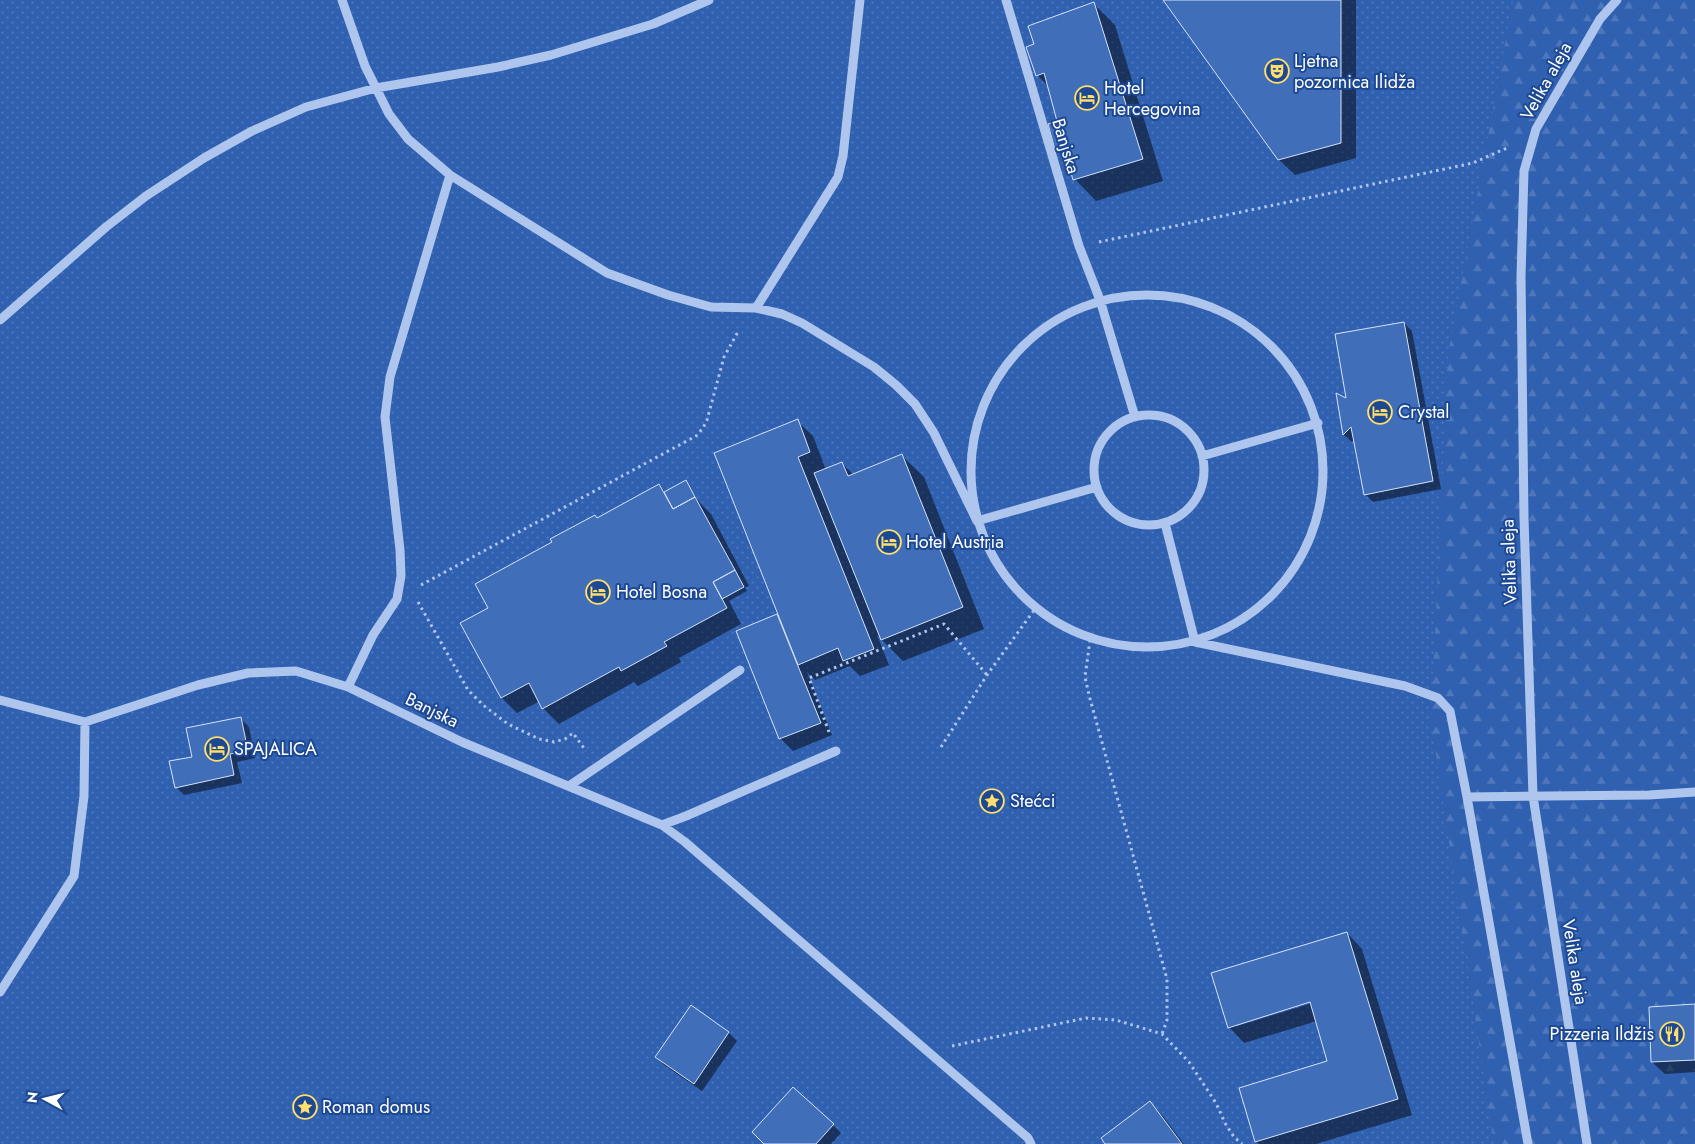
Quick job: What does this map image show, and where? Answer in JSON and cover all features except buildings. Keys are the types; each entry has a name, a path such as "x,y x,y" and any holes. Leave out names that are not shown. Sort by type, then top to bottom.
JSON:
{"street":[{"path":"342,0 366,66 390,114 408,139 450,175 607,272 668,295 711,307 756,308 782,314 802,323 874,366 915,404 934,433 1001,573 1035,609 1090,640 1144,649 1195,642 1248,616 1286,581 1306,548 1318,517 1324,477 1318,423 1303,386 1285,360 1262,336 1237,318 1190,298 1143,293 1100,300 1048,324 1010,358 988,392 971,450 977,521"},
{"path":"0,320 106,227 146,196 204,158 252,131 306,107 376,88 498,67 551,55 653,24 709,0"},
{"path":"756,308 838,177 844,156 860,0"},
{"name":"Banjska","path":"1006,0 1079,246 1100,300 1135,417"},
{"name":"Velika aleja","path":"1587,1144 1533,796 1524,518 1521,277 1524,171 1536,130 1600,19 1617,0"},
{"path":"348,687 373,635 397,599 401,576 400,550 385,417 386,398 390,377 450,175"},
{"path":"1152,415 1169,418 1190,434 1196,441 1202,456 1204,473 1200,490 1192,504 1180,516 1165,523 1148,525 1131,522 1116,514 1104,502 1097,487 1094,470 1098,452 1106,436 1119,424 1135,417 1152,415"},
{"path":"1202,456 1318,423"},
{"path":"977,521 1097,487"},
{"path":"1165,523 1195,642"},
{"path":"1195,642 1405,686 1438,698 1450,711 1528,1144"},
{"path":"569,786 740,670"},
{"name":"Banjska","path":"85,722 198,685 248,673 296,671 348,687 462,742 662,825 685,842 1028,1138 1031,1144"},
{"path":"0,700 85,722 84,796 74,876 0,992"},
{"path":"662,825 836,751"},
{"path":"1467,797 1649,795 1695,792"}],"path":[{"path":"1079,246 1473,163 1497,153 1536,130"},
{"path":"397,599 696,436 707,420 724,357 735,334 756,308"},
{"path":"412,590 468,690 483,705 508,724 539,739 554,742 565,739 573,733 598,767"},
{"path":"941,746 987,675 1035,609"},
{"path":"836,751 809,678 944,624 987,675"},
{"path":"1090,640 1085,677 1089,695 1167,979 1167,1020 1162,1034"},
{"path":"927,1051 1086,1018 1116,1020 1162,1034 1189,1062 1216,1103 1234,1137 1242,1144"}],"green space":[{"path":"0,0 1695,0 1695,1144 0,1144"},
{"path":"1513,0 1695,0 1695,1144 1494,1144 1431,721 1448,355"}],"place":[{"name":"Ljetna pozornica Ilidža","path":"1277,71"},
{"name":"Hotel Hercegovina","path":"1087,98"},
{"name":"Crystal","path":"1380,412"},
{"name":"Hotel Austria","path":"889,542"},
{"name":"Hotel Bosna","path":"598,592"},
{"name":"SPAJALICA","path":"217,749"},
{"name":"Stećci","path":"992,801"},
{"name":"Pizzeria Ildžis","path":"1672,1034"},
{"name":"Roman domus","path":"305,1107"}]}
